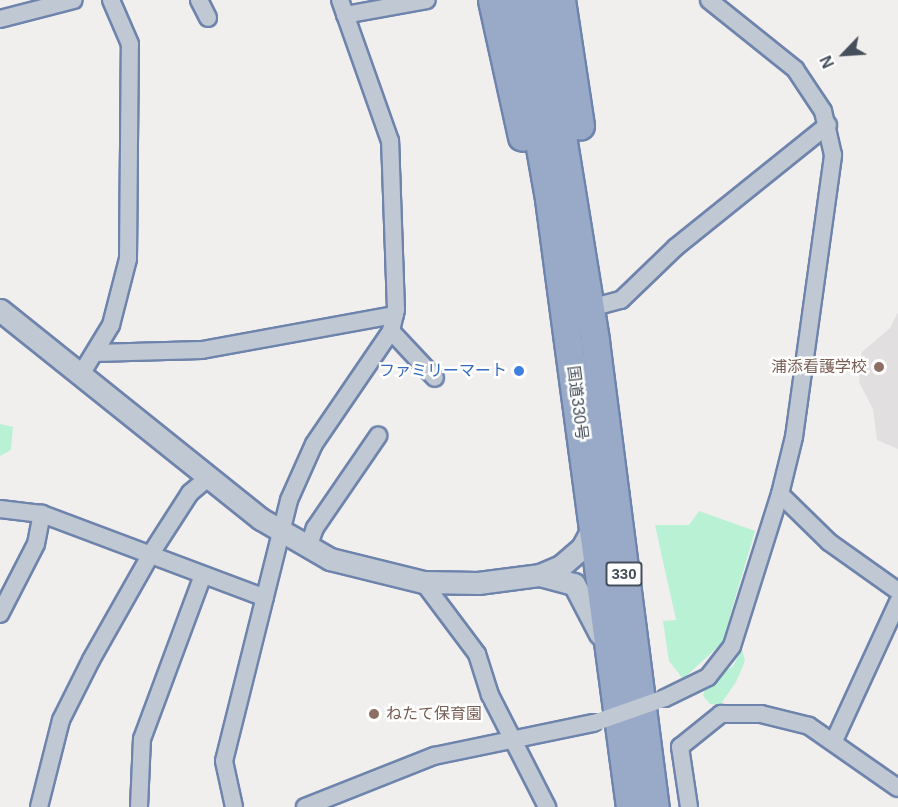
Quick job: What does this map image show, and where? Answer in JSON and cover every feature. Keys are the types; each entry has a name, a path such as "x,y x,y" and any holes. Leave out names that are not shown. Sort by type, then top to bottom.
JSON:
{"highway":[{"path":"492,0 582,342"},
{"name":"国道330号","path":"514,0 582,342 593,527 630,807"},
{"name":"国道330号","path":"540,0 582,342 655,807"},
{"path":"561,0 585,161 594,306 582,342"}],"street":[{"path":"0,19 74,0"},
{"path":"80,376 95,353 121,297 131,210 130,44 111,0"},
{"path":"199,0 208,18"},
{"path":"234,807 224,761 283,534 289,500 314,444 393,323 390,141 342,8 427,0"},
{"path":"305,807 394,768 594,723 665,698 708,677 732,646 780,494 831,193 828,125 795,69 709,0"},
{"path":"594,306 621,300 676,247 828,125"},
{"path":"0,310 208,477 283,534 308,548 352,567 423,582 540,575 568,581 583,594 614,686"},
{"path":"95,353 202,350 393,323"},
{"path":"393,323 435,378"},
{"path":"308,548 315,528 378,436"},
{"path":"39,807 61,720 152,552 190,493 208,477"},
{"path":"780,494 829,542 898,591"},
{"path":"0,509 42,514 152,552 203,575 265,598"},
{"path":"0,614 36,544 42,514"},
{"path":"540,575 573,558 593,527"},
{"path":"139,807 142,739 203,575"},
{"path":"423,582 477,654 514,741 547,807"},
{"path":"834,741 898,602"},
{"path":"689,807 680,747 721,714 760,714 809,726 834,741 898,788"}],"shaded area":[{"name":"浦添看護学校","path":"898,312 898,449 877,440 873,409 859,382 862,352 890,328"}],"green space":[{"path":"0,424 13,427 11,450 0,456"},
{"path":"699,511 755,531 722,643 683,679 669,661 663,621 676,620 655,525 689,525"},
{"path":"742,649 745,661 736,682 720,705 710,704 703,696 706,685 733,666"}],"place":[{"name":"浦添看護学校","path":"879,367"},
{"name":"ファミリーマート","path":"519,371"},
{"name":"ねたて保育園","path":"374,714"}]}
